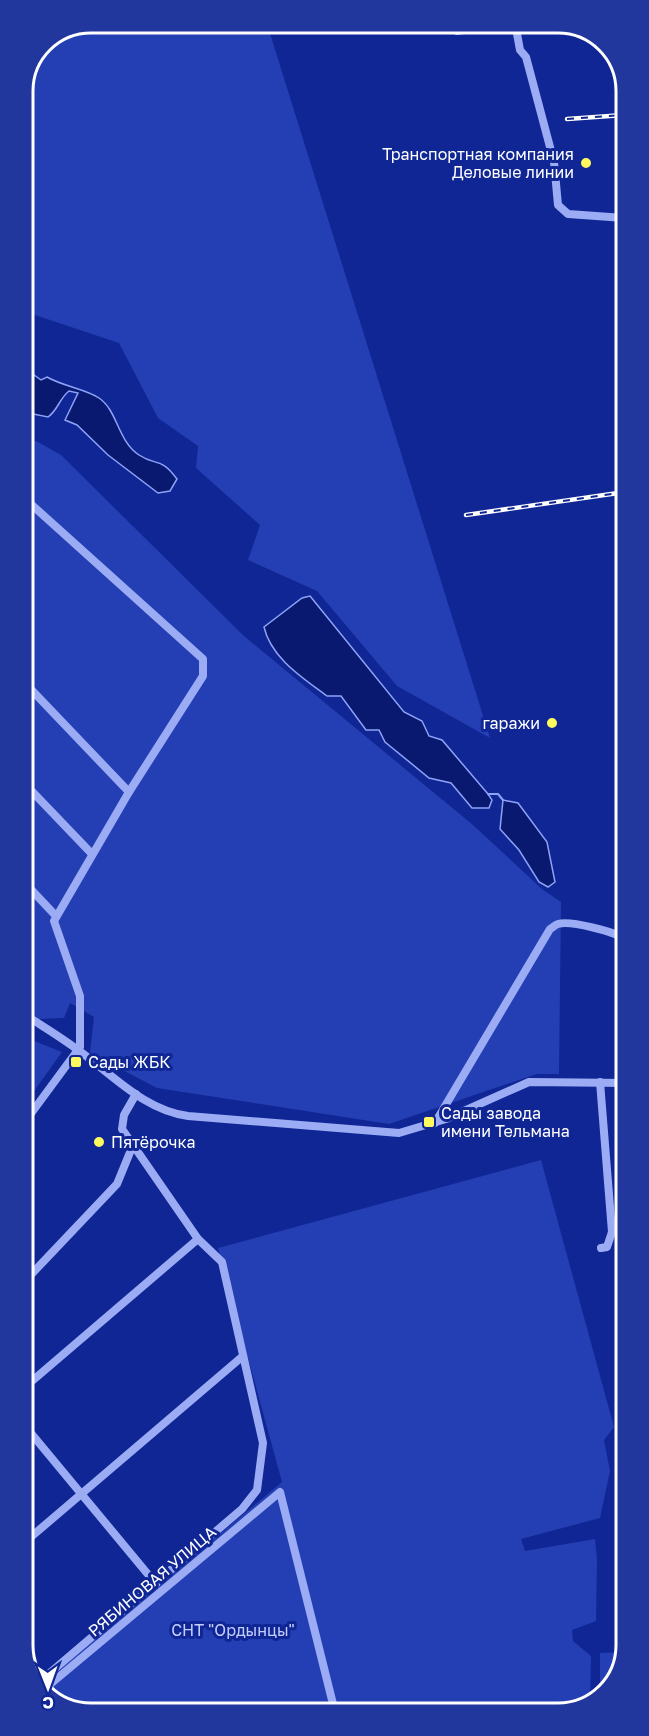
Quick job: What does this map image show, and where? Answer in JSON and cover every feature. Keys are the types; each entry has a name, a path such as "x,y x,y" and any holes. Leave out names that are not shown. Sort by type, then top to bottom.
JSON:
{"street":[{"path":"517,33 520,51 525,57 554,162 558,205 568,214 616,217"},
{"path":"33,506 202,659 203,676 129,792 54,921 80,996 82,1023 78,1050 33,1111"},
{"path":"33,691 129,792"},
{"path":"33,792 92,854"},
{"path":"33,892 56,916"},
{"path":"435,1123 550,929 558,924 569,924 616,934"},
{"path":"33,1020 78,1050 153,1107 171,1114 188,1116 390,1133 414,1130 435,1123 517,1086 540,1080 616,1083"},
{"path":"600,1082 612,1232 607,1246 601,1248"},
{"path":"44,1678 242,1509 257,1490 263,1443 222,1262 198,1239 122,1129 121,1121 136,1094"},
{"path":"33,1273 117,1184 133,1145"},
{"path":"33,1380 198,1239"},
{"path":"33,1535 243,1356"},
{"path":"33,1436 156,1584"},
{"name":"РЯБИНОВАЯ УЛИЦА","path":"49,1685 280,1492 333,1703"}],"green space":[{"path":"270,33 490,738 397,686 317,591 248,560 260,525 196,468 198,446 158,418 119,343 33,314 33,87 39,66 53,47 69,37 80,34"},
{"path":"33,440 61,455 244,636 473,825 542,889 561,902 559,1074 537,1074 389,1124 157,1088 90,1053 94,1017 70,1003 64,1018 39,1019 33,1015"},
{"path":"33,1041 62,1052 33,1092"},
{"name":"СНТ \"Ордынцы\"","path":"541,1160 614,1427 604,1440 610,1471 600,1518 521,1539 525,1551 595,1539 596,1621 572,1630 573,1641 591,1656 590,1693 565,1703 87,1703 69,1699 53,1689 45,1680 282,1482 218,1248"},
{"path":"616,1652 608,1674 600,1685 600,1653"}],"shaded area":[{"path":"33,374 41,380 47,377 99,398 110,410 132,449 145,459 162,464 177,479 170,491 158,493 108,455 77,425 65,420 78,393 69,391 48,417 33,414"},
{"path":"310,596 404,712 422,721 429,736 442,740 488,794 492,800 489,808 472,808 451,783 429,778 385,742 379,730 366,730 341,696 327,696 281,658 273,648 264,627 302,598"},
{"path":"503,800 518,803 547,842 555,882 548,887 539,882 519,850 500,829"}],"waterway":[{"path":"488,794 498,794 503,800"}],"railway":[{"path":"567,119 616,116"},
{"path":"466,515 616,493"}],"place":[{"name":"Транспортная компания Деловые линии","path":"586,163"},
{"name":"гаражи","path":"552,723"},
{"name":"Сады ЖБК","path":"76,1062"},
{"name":"Сады завода имени Тельмана","path":"429,1122"},
{"name":"Пятёрочка","path":"99,1142"}]}
